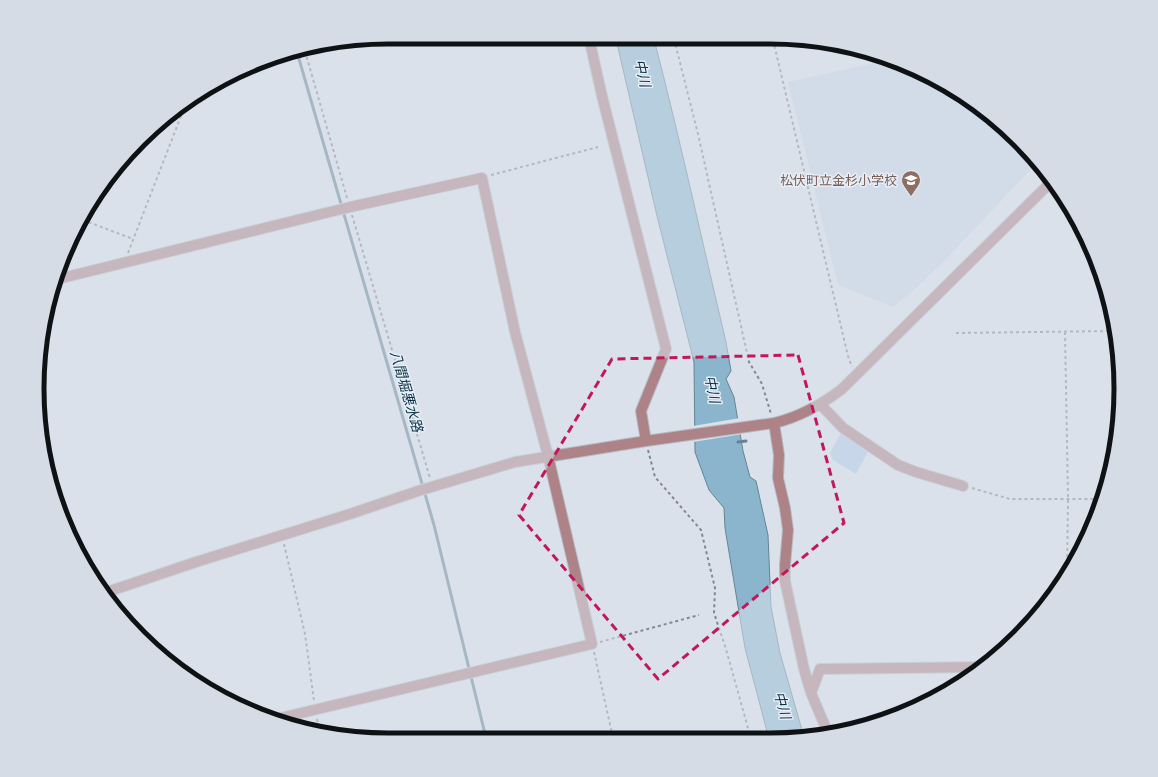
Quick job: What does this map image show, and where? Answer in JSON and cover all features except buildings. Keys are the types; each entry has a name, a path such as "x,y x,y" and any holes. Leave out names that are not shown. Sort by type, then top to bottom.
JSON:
{"street":[{"path":"590,44 612,137 666,349 641,411 648,441"},
{"path":"62,279 350,207 482,178 515,332 548,456 592,644 285,717"},
{"path":"110,591 196,562 350,514 418,490 497,467 548,456 772,423 800,415 821,405 842,388 1048,185"},
{"path":"821,405 843,428 898,465 963,486"},
{"path":"772,423 779,455 778,478 785,508 788,530 785,580 810,693 826,728"},
{"path":"810,693 820,669 972,667"}],"path":[{"path":"675,44 700,141 749,362 762,384 772,423"},
{"path":"774,44 846,348 856,375"},
{"path":"306,54 432,486"},
{"path":"125,263 182,113"},
{"path":"482,178 598,147"},
{"path":"87,222 133,239"},
{"path":"956,333 1109,331"},
{"path":"1065,332 1068,499 1067,562"},
{"path":"648,441 655,477 701,530 715,588 714,613 726,649 749,733"},
{"path":"963,486 1010,499 1096,499"},
{"path":"282,536 305,634 315,710 319,726"},
{"path":"613,733 592,644 699,615"}],"highlighted area":[{"path":"798,355 844,523 658,679 519,515 612,359"}],"shaded area":[{"name":"松伏町立金杉小学校","path":"880,62 922,80 961,102 997,129 1033,167 946,259 913,291 893,307 838,285 788,82"},
{"path":"841,433 869,450 856,474 833,460 830,453"}],"water":[{"name":"中川","path":"617,44 655,44 726,342 731,371 726,379 734,397 743,451 750,477 756,481 768,535 771,607 780,653 802,731 767,733 745,648 725,528 724,508 709,490 695,452 694,362 657,216"}],"pier":[{"path":"740,418 743,434 693,442 693,426"}],"waterway":[{"name":"八間堀悪水路","path":"298,56 434,525 485,733"},
{"path":"738,442 746,441"}],"place":[{"name":"松伏町立金杉小学校","path":"911,197"}]}
